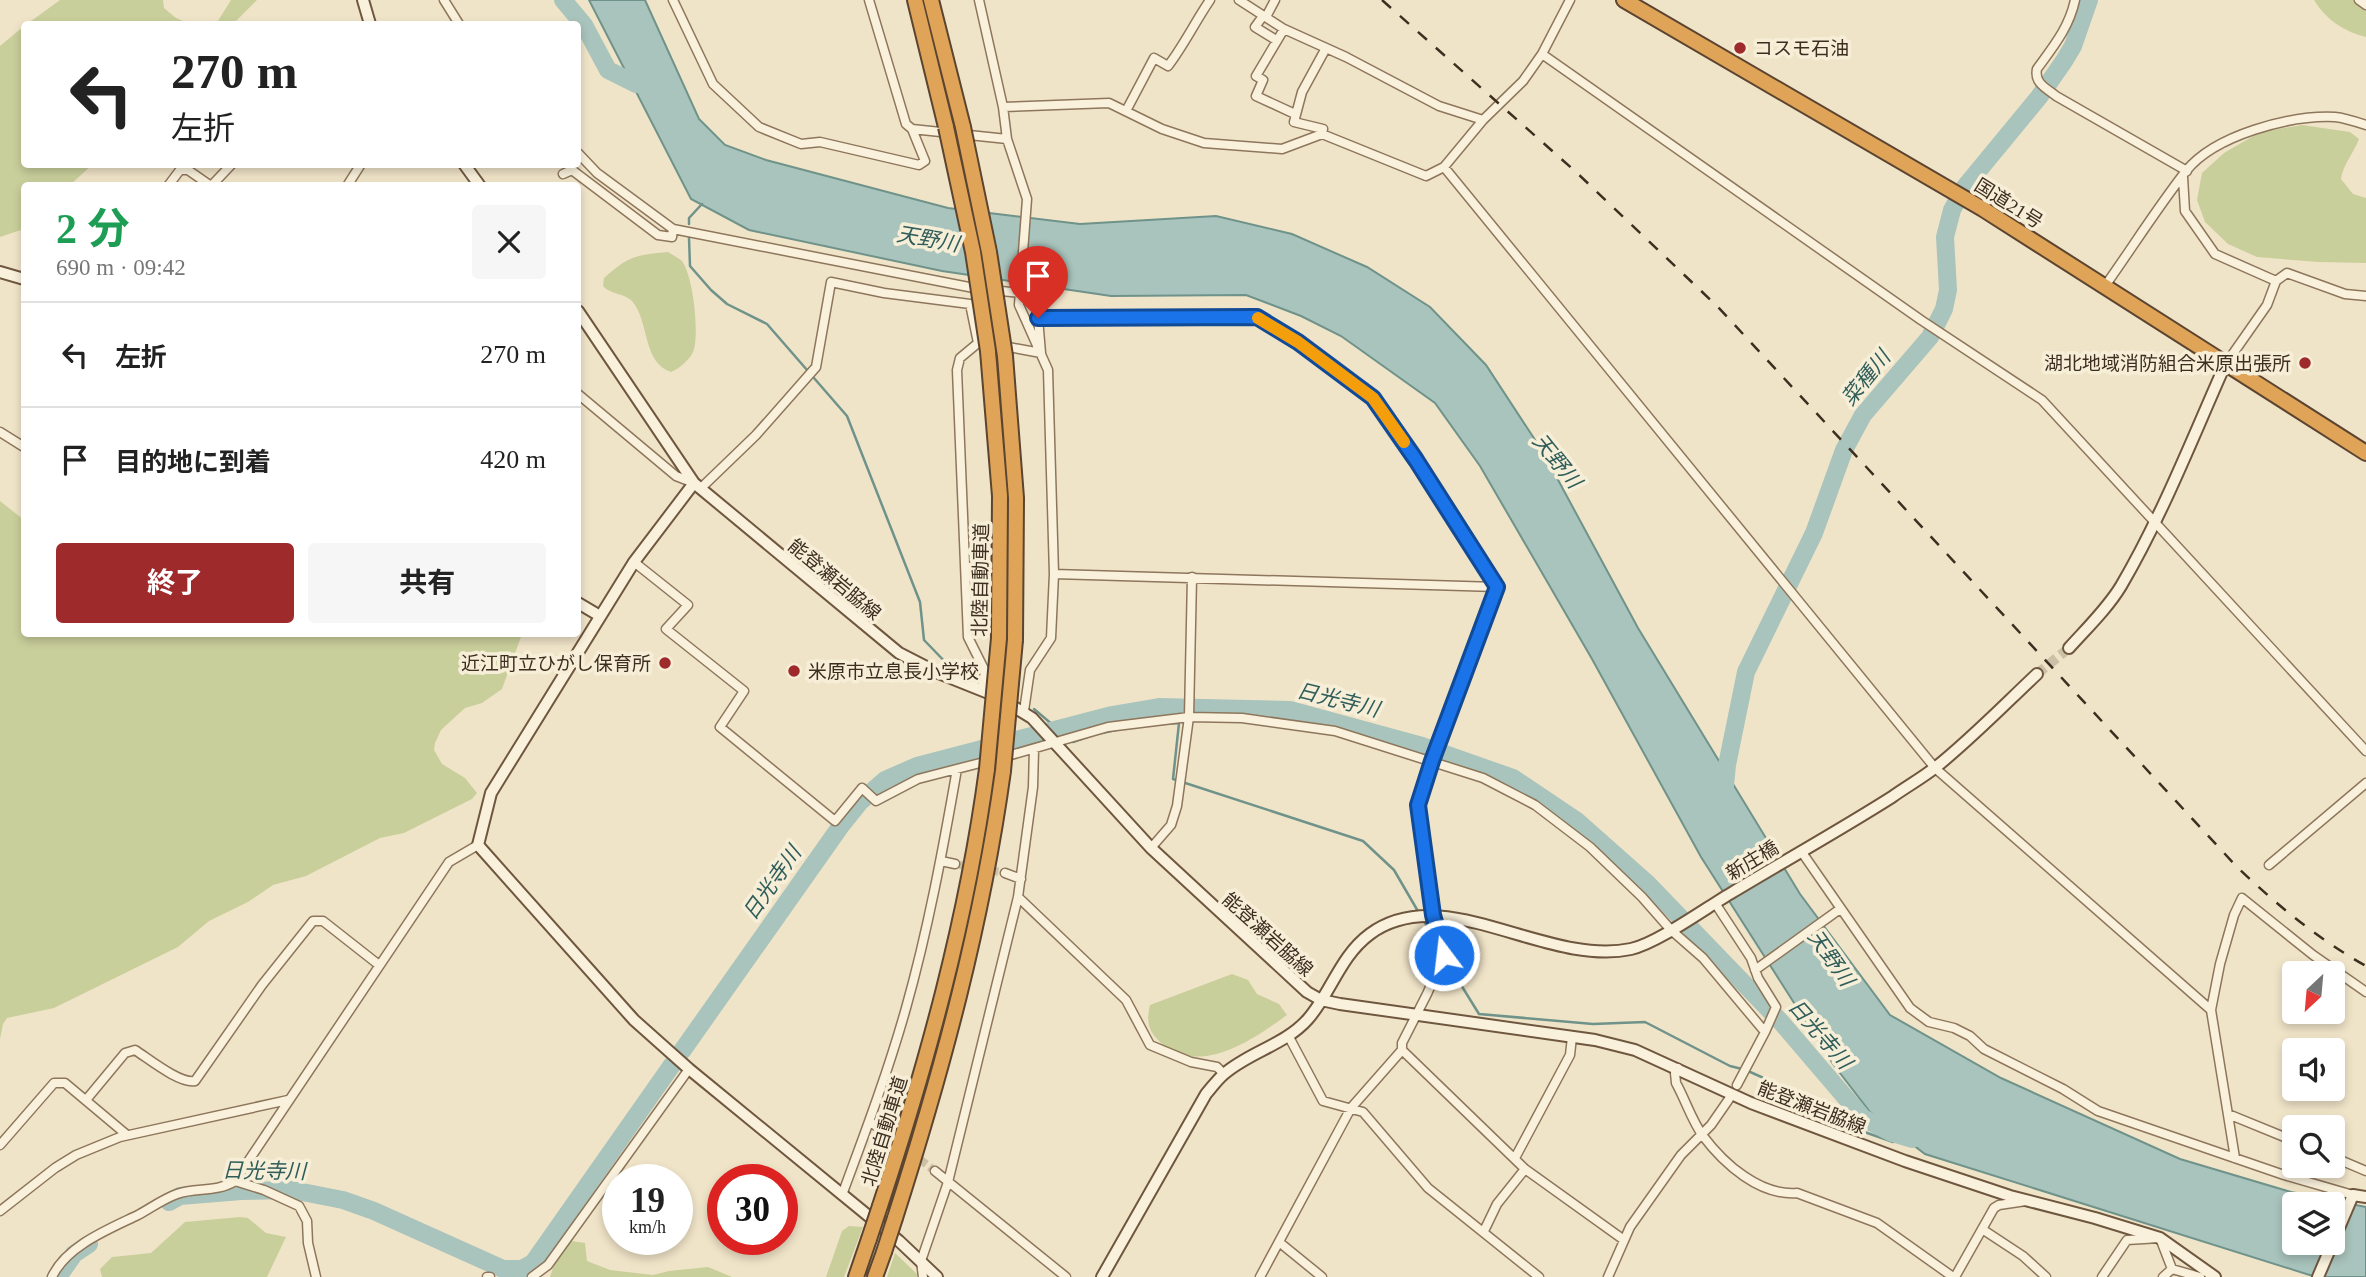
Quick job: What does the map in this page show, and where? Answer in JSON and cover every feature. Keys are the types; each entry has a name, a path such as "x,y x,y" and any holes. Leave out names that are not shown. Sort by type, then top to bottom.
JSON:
{"highway":[{"name":"北陸自動車道","path":"856,1277 912,1108 946,983 973,862 987,769 999,638 1000,496 973,252 915,0"},
{"name":"北陸自動車道","path":"875,1277 941,1066 964,979 989,865 1003,771 1015,640 1016,498 1005,355 989,252 931,0"},
{"name":"国道21号","path":"1624,0 1983,209 2366,453"}],"street":[{"path":"363,0 368,21"},
{"path":"444,0 457,21"},
{"path":"673,0 713,84 759,127 801,144 820,142 919,165 925,161 912,129 906,124 869,0"},
{"path":"979,0 1003,107 1007,139 1027,199 1019,305 1048,370 1054,574 1051,638 1030,670 1024,710"},
{"path":"1126,111 1154,58 1168,66 1210,0"},
{"path":"1239,0 1284,29 1439,106 1483,120"},
{"path":"1275,0 1255,27 1276,40"},
{"path":"1003,107 1109,103 1162,129 1204,143 1282,149 1322,134 1426,176 1444,167 1483,120 1523,81 1542,54 1570,0"},
{"path":"2075,0 2060,38 2037,69 2039,83 2185,174"},
{"path":"2359,0 2366,5"},
{"path":"1284,29 1256,76 1264,80 1256,96 1295,114"},
{"path":"1322,134 1323,129 1294,122 1302,92 1326,48"},
{"path":"1542,54 1921,320 2042,400 2366,751"},
{"path":"2105,286 2185,174 2224,143 2254,130 2292,119 2337,117 2366,125"},
{"path":"912,129 1007,139"},
{"path":"581,156 597,173 673,229 964,287 1020,293"},
{"path":"1444,167 1935,768 2211,1010"},
{"path":"214,182 228,168"},
{"path":"171,182 180,170 188,170 206,182"},
{"path":"563,174 572,170 658,235 672,237 673,229"},
{"path":"2185,174 2185,211 2215,254 2276,281"},
{"path":"0,272 21,278"},
{"path":"2069,648 2096,619 2120,587 2225,365 2267,305 2276,281 2287,273 2334,290 2366,296"},
{"path":"52,1277 64,1258 108,1227 178,1194 216,1190 235,1181 449,862 478,845 491,793 635,562 697,486 756,435 816,367 831,282 884,293 970,304 983,347"},
{"name":"能登瀬岩脇線","path":"581,315 697,486 899,653 1024,710 1151,848 1307,992 1321,1000 1368,1009 1572,1037 1635,1050 1751,1103 1905,1161 2029,1201 2160,1238 2215,1277"},
{"path":"1041,353 1038,318 1046,316 1105,319 1257,317 1298,342 1373,398 1497,587"},
{"path":"982,690 985,671 968,637 957,370 960,358 983,347 1019,348 1041,353"},
{"path":"581,397 676,476 697,486"},
{"path":"0,432 21,445"},
{"path":"635,562 688,605 666,629 744,691 720,727 835,821 862,788 876,801 918,779 1108,727 1189,717 1242,718 1335,731 1432,759 1483,778 1535,805 1590,847 1674,927 1766,1028"},
{"path":"1054,574 1497,587"},
{"path":"1151,848 1171,825 1177,806 1189,717 1192,577"},
{"path":"1260,1277 1351,1108 1402,1051 1402,1042 1444,955 1433,915 1418,805 1432,759 1497,587"},
{"path":"581,605 600,616"},
{"name":"新庄橋","path":"1224,1074 1289,1037 1308,1019 1341,965 1368,935 1385,925 1409,917 1433,915 1463,919 1551,945 1592,951 1634,948 1862,816 1935,768 2037,674"},
{"path":"923,1277 921,1261 948,1182 1018,897 1033,787 1034,749"},
{"path":"842,1195 870,1122 906,1008 941,862 957,769"},
{"path":"2269,865 2366,783"},
{"path":"478,845 634,1020 937,1277"},
{"path":"1797,854 1840,909 1910,1008 1929,1022 1954,1028 1970,1036 1984,1049 2063,1089 2098,1111 2351,1201 2366,1197"},
{"path":"941,862 955,864"},
{"path":"1005,873 1021,879"},
{"path":"1018,897 1126,1000 1150,1045 1191,1062 1217,1067 1224,1074 1206,1094 1102,1277"},
{"path":"2235,1158 2211,1010 2220,964 2234,915 2242,898 2312,955 2366,992"},
{"path":"1716,902 1751,958 1776,1007 1737,1085"},
{"path":"1755,970 1840,909"},
{"path":"86,1100 125,1053 135,1050 179,1078 195,1081 262,985 316,920 324,921 379,965"},
{"path":"1289,1037 1323,1101 1363,1112 1428,1188 1539,1277"},
{"path":"1515,1158 1570,1055 1572,1037"},
{"path":"1402,1051 1525,1169 1625,1240"},
{"path":"1678,1068 1675,1073 1676,1083 1702,1135 1741,1174 1767,1188 1786,1194 1797,1193 1877,1223 1954,1277 1994,1208 2029,1201"},
{"path":"532,1277 548,1265 689,1069"},
{"path":"0,1145 54,1083 65,1083 127,1135"},
{"path":"1608,1277 1630,1227 1681,1155 1702,1135 1728,1099"},
{"path":"0,1211 76,1155 127,1135 288,1100"},
{"path":"2228,1114 2282,1136"},
{"path":"870,1122 882,1130"},
{"path":"2345,1162 2366,1171"},
{"path":"1484,1231 1497,1204 1525,1169"},
{"path":"935,1171 1066,1277"},
{"path":"235,1181 264,1190 299,1206 307,1221 308,1243 316,1277"},
{"path":"2345,1215 2351,1201"},
{"path":"1982,1229 2023,1256 2046,1277"},
{"path":"2102,1277 2127,1240 2160,1238 2172,1269"},
{"path":"1279,1242 1322,1277"},
{"path":"2318,1277 2327,1255"},
{"path":"2163,1277 2172,1269"},
{"path":"2172,1269 2200,1277"}],"green space":[{"path":"60,0 163,0 164,8 183,21 31,21"},
{"path":"231,0 257,0 236,21 218,21"},
{"path":"2314,0 2366,0 2366,37 2337,24 2324,14"},
{"path":"21,28 21,168 89,168 73,182 21,182 21,230 0,237 0,46"},
{"path":"2302,125 2350,132 2359,139 2341,179 2353,194 2366,198 2366,263 2257,257 2228,244 2205,222 2197,200 2202,173 2224,153 2260,132"},
{"path":"668,252 682,261 686,268 692,290 696,329 693,352 685,363 671,372 662,367 651,353 639,314 632,301 603,286 604,278 627,261"},
{"path":"0,501 21,518 21,637 521,637 502,689 482,703 465,708 441,730 435,743 434,750 442,764 465,778 477,793 472,799 404,833 380,838 306,876 273,885 248,902 209,921 178,947 54,1008 7,1018 0,1039"},
{"path":"1232,974 1248,980 1257,994 1279,1004 1287,1015 1243,1043 1209,1055 1176,1053 1157,1039 1149,1026 1150,1005"},
{"path":"248,1218 266,1233 286,1237 267,1277 102,1277 100,1269 112,1257 151,1253 185,1222"},
{"path":"849,1226 863,1227 844,1277 826,1277 842,1231"},
{"path":"571,1241 585,1243 587,1261 610,1270 653,1275 708,1267 732,1277 550,1277 555,1262"},
{"path":"895,1253 917,1274 917,1277 887,1277"}],"water":[{"name":"天野川","path":"589,0 645,0 699,119 725,145 766,160 948,208 1080,224 1216,216 1292,234 1367,267 1430,307 1486,365 1543,452 1638,628 1800,894 1890,1015 2001,1078 2180,1159 2291,1192 2282,1192 2282,1255 2345,1255 2345,1203 2366,1207 2366,1277 2316,1277 1925,1154 1870,1112 1833,1064 1701,857 1592,659 1480,466 1435,403 1341,336 1301,316 1246,295 1111,296 942,271 749,230 691,199"}],"waterway":[{"path":"563,0 581,21"},
{"name":"菜種川","path":"1724,795 1727,765 1746,672 1814,533 1844,450 1863,415 1930,337 1944,309 1948,290 1945,237 1952,210 1964,188 2039,97 2064,61 2073,46 2089,0"},
{"path":"581,21 608,70 636,84 654,81"},
{"path":"689,224 689,218 702,204"},
{"path":"689,238 690,266 711,290 727,304 767,324 847,416 920,602 924,640 953,670 981,681"},
{"name":"日光寺川","path":"682,1051 840,827 860,802 885,780 917,766 1112,715 1159,707 1290,710 1422,746 1513,778 1577,821 1648,884 1781,1022 1863,1118 1892,1133 1912,1139 1921,1135"},
{"path":"1034,709 1073,742 1096,734"},
{"path":"1161,724 1179,723 1173,779 1363,841 1394,870 1419,913"},
{"path":"1102,733 1116,730"},
{"path":"1423,919 1438,947"},
{"path":"1445,959 1479,1014 1593,1024 1645,1022 1730,1066 1742,1069"},
{"name":"日光寺川","path":"169,1202 180,1196 292,1190 343,1200 374,1211 503,1269 522,1269 533,1263 672,1065"},
{"path":"1748,1071 1841,1113 1853,1128 1893,1142 1908,1139"},
{"name":"日光寺川","path":"58,1277 74,1254 89,1244"}],"tunnel":[{"path":"2037,674 2069,648"},
{"path":"955,864 1005,873"},
{"path":"882,1130 935,1171"}],"railway":[{"path":"1382,0 1576,172 1718,307 2237,867 2298,921 2366,966"}],"slow traffic":[{"path":"1258,318 1298,342 1373,398 1404,442"}],"place":[{"name":"コスモ石油","path":"1740,48"},
{"name":"湖北地域消防組合米原出張所","path":"2305,363"},
{"name":"近江町立ひがし保育所","path":"665,663"},
{"name":"米原市立息長小学校","path":"794,671"}],"route":[{"path":"1038,318 1257,317 1298,342 1373,398 1497,587 1422,787 1418,805 1433,915 1444,955"}]}
